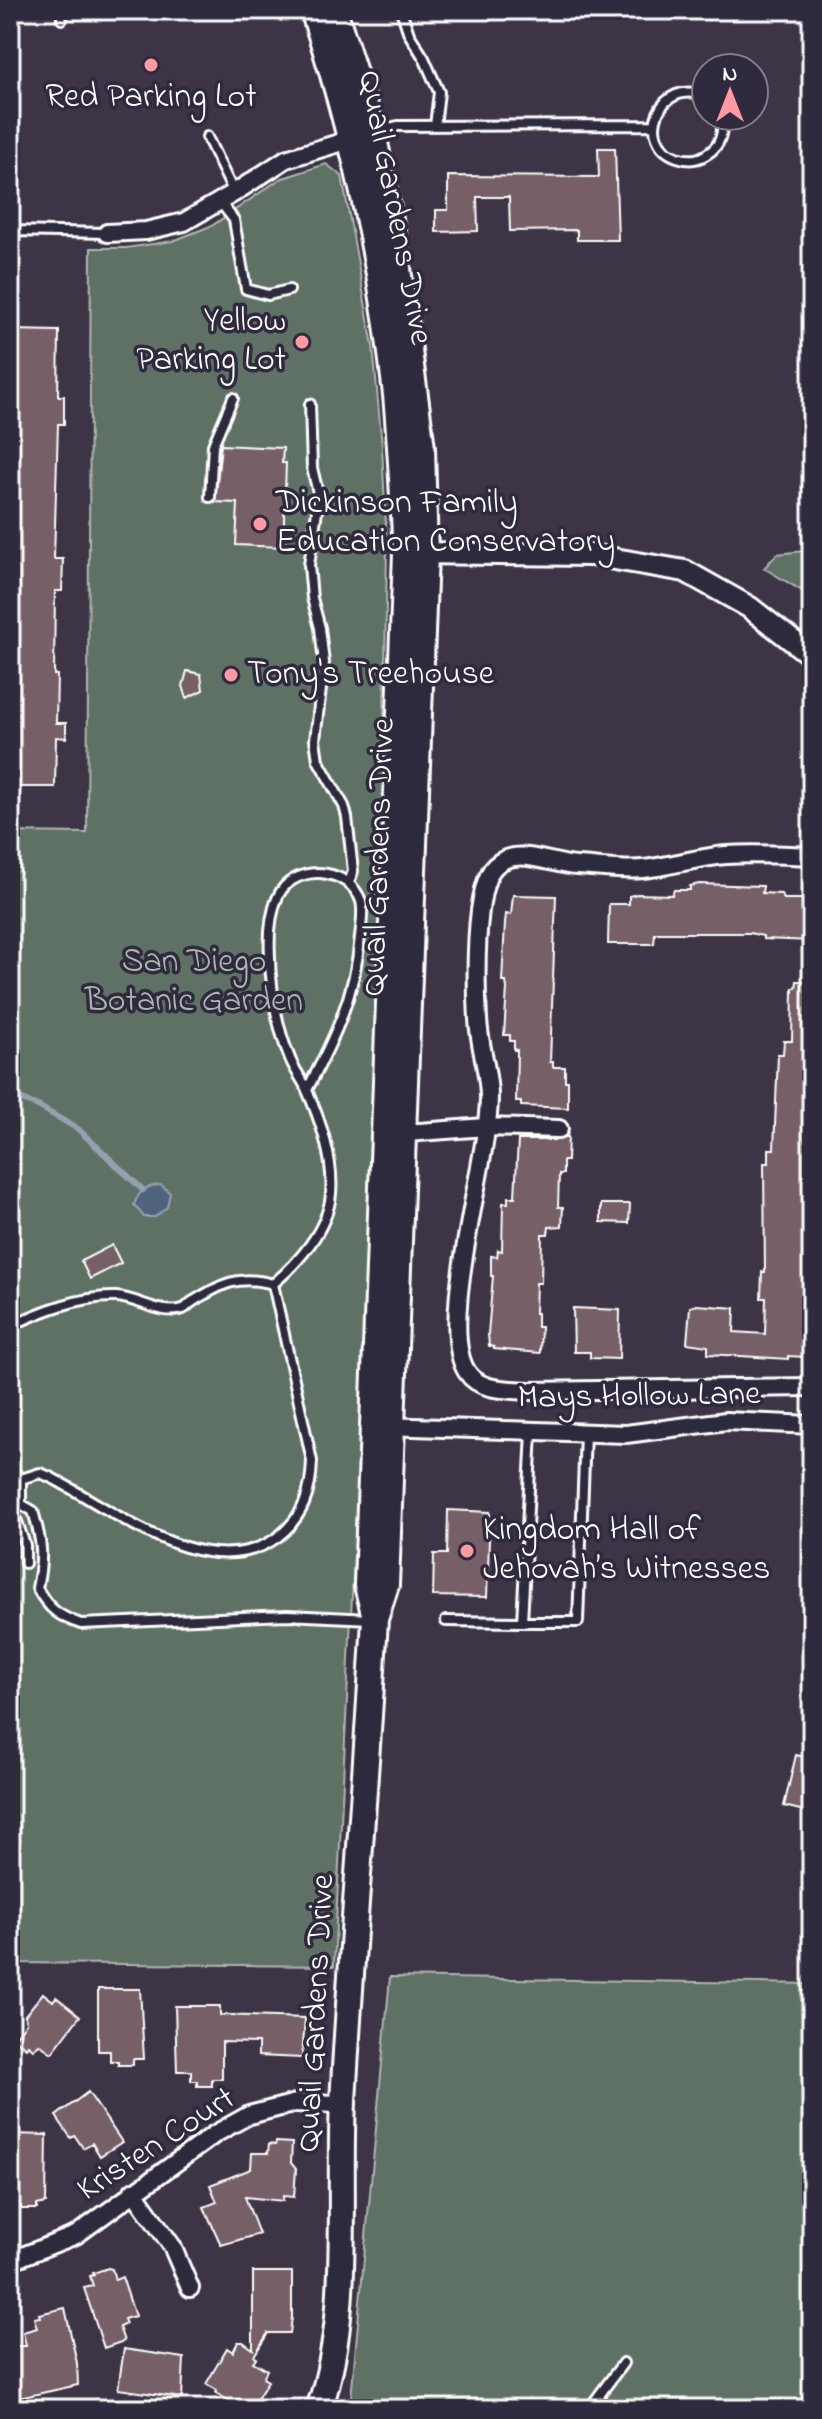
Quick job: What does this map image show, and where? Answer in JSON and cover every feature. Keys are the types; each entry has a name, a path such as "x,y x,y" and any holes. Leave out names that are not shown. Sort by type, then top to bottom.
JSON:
{"main road":[{"name":"Quail Gardens Drive","path":"313,10 334,73 361,136"},
{"name":"Quail Gardens Drive","path":"319,2409 327,2382 337,2313 343,2104 375,1619 386,1585 382,1426 415,554 422,448 395,246 361,136 334,10"}],"street":[{"path":"107,233 146,231 184,222 286,159 361,136"},
{"path":"415,554 591,555 685,571 749,607 812,656"},
{"path":"812,856 727,855 642,869 569,866 535,858 509,857 495,866 484,883 477,948 478,1021 490,1097 484,1154 461,1269 458,1347 468,1373 486,1387 529,1391 812,1387"},
{"path":"394,1134 486,1127 559,1129"},
{"name":"Mays Hollow Lane","path":"382,1426 626,1434 726,1421 812,1425"},
{"name":"Kristen Court","path":"10,2261 76,2235 215,2134 249,2115 296,2103 343,2104"},
{"path":"133,2191 172,2246 190,2288"}],"lane":[{"path":"401,10 409,34 439,92 435,126"},
{"path":"690,92 670,97 662,105 655,125 662,147 670,154 692,160 713,150 723,132"},
{"path":"361,136 398,126 655,125"},
{"path":"207,137 234,220 246,289 268,295 289,290"},
{"path":"10,231 107,233"},
{"path":"210,497 213,445 233,398"},
{"path":"310,404 312,468 319,497 309,573 324,663 315,740 318,760 347,817 348,850 353,871 349,883"},
{"path":"273,1284 305,1250 324,1220 331,1195 329,1166 320,1123 307,1090 290,1060 279,1026 270,931 275,904 284,887 301,875 322,873 340,877 349,883 363,906 358,967 347,1008 307,1090"},
{"path":"10,1326 39,1312 77,1302 116,1297 169,1310 185,1308 240,1278 273,1284"},
{"path":"21,1479 40,1473 50,1477 143,1530 197,1550 226,1554 252,1549 274,1540 305,1506 312,1485 312,1461 273,1284"},
{"path":"522,1622 532,1431"},
{"path":"446,1621 578,1622 585,1433"},
{"path":"10,1468 21,1479"},
{"path":"21,1479 17,1507 25,1545 25,1563"},
{"path":"17,1507 33,1511 42,1544 37,1588 45,1603 60,1617 81,1624 287,1615 375,1619"},
{"path":"589,2409 623,2363"}],"green space":[{"name":"San Diego Botanic Garden","path":"326,164 342,176 373,346 387,546 382,841 369,1247 334,1966 10,1963 10,832 87,833 91,248 126,248 173,241 213,225 280,179"},
{"path":"812,550 812,597 764,568 777,554"},
{"path":"390,1977 812,1984 812,2409 410,2409 351,2399"}],"water":[{"path":"161,1185 170,1193 167,1207 155,1217 144,1217 134,1205 138,1196 147,1188"}],"building":[{"path":"598,148 615,148 618,240 577,240 577,230 510,231 509,197 477,197 478,231 436,232 436,210 448,210 448,176 599,177"},
{"path":"10,330 59,331 58,396 64,396 64,424 58,424 54,559 63,559 62,591 55,591 54,675 57,675 56,723 66,723 66,738 56,737 55,787 10,787"},
{"name":"Dickinson Family Education Conservatory","path":"221,445 283,448 282,463 286,463 283,547 236,545 238,503 215,502"},
{"path":"187,671 201,674 203,690 187,698 183,686"},
{"path":"690,886 763,886 762,893 781,894 784,899 812,899 812,941 763,939 763,936 750,933 655,933 654,944 608,944 609,904 629,904 629,896 637,894 672,895 674,890 690,890"},
{"path":"513,895 556,896 550,1062 553,1062 553,1067 565,1067 568,1108 521,1106 521,1102 516,1102 517,1050 514,1050 510,1035 504,1035 507,988 506,982 502,982 506,914 511,915"},
{"path":"797,981 812,981 812,1281 809,1354 805,1357 788,1356 788,1359 708,1354 708,1346 687,1343 690,1307 735,1308 734,1332 765,1334 766,1298 761,1298 762,1272 765,1272 764,1163 769,1163 769,1149 774,1149 778,1054 783,1054 784,1041 792,1041 793,988 796,988"},
{"path":"568,1137 567,1161 563,1161 563,1174 559,1174 558,1207 563,1207 562,1226 549,1227 548,1234 542,1234 541,1283 536,1283 535,1313 537,1327 541,1327 540,1353 494,1349 489,1346 488,1334 493,1276 491,1256 497,1257 498,1250 502,1251 503,1203 508,1203 508,1197 515,1197 518,1140 559,1140"},
{"path":"601,1204 630,1204 629,1223 601,1222"},
{"path":"112,1245 121,1263 90,1279 81,1261"},
{"path":"573,1308 620,1310 619,1359 590,1358 590,1352 574,1352"},
{"path":"448,1510 490,1512 487,1597 433,1596 434,1554 447,1554"},
{"path":"796,1755 812,1759 812,1813 784,1806"},
{"path":"98,1989 140,1989 144,2059 133,2059 133,2065 118,2065 118,2061 110,2061 110,2051 98,2051"},
{"path":"43,1993 53,2001 56,1997 80,2016 52,2053 39,2044 33,2049 28,2045 26,2048 14,2038 26,2023 25,2015"},
{"path":"175,2006 220,2006 220,2015 305,2018 302,2058 258,2056 258,2043 222,2042 222,2079 212,2079 212,2086 197,2086 197,2081 191,2081 191,2071 177,2071"},
{"path":"88,2092 122,2142 100,2156 92,2143 83,2148 75,2136 71,2138 56,2116"},
{"path":"10,2134 47,2135 46,2203 37,2205 37,2209 14,2206 14,2162 10,2162"},
{"path":"276,2142 292,2143 291,2163 296,2169 294,2197 283,2196 283,2201 245,2197 259,2234 221,2245 204,2207 217,2202 210,2185 251,2169 252,2153 268,2153 269,2144 275,2145"},
{"path":"112,2269 115,2280 122,2277 135,2316 124,2319 126,2324 119,2327 124,2341 104,2348 84,2288 93,2286 90,2276 93,2273"},
{"path":"253,2272 292,2272 292,2317 290,2333 268,2333 254,2356 253,2362 267,2370 263,2378 268,2381 251,2409 243,2409 206,2384 227,2348 233,2352 238,2342 243,2342 253,2349"},
{"path":"65,2308 77,2363 78,2385 10,2400 10,2346 26,2346 23,2332 37,2328 34,2318 40,2317 39,2314"},
{"path":"124,2349 184,2358 182,2398 118,2389"}],"waterway":[{"path":"10,1095 38,1106 78,1129 143,1190"}],"place":[{"name":"Red Parking Lot","path":"151,65"},
{"name":"Yellow Parking Lot","path":"302,342"},
{"name":"Dickinson Family Education Conservatory","path":"260,524"},
{"name":"Tony's Treehouse","path":"231,675"},
{"name":"Kingdom Hall of Jehovah’s Witnesses","path":"467,1551"}]}
